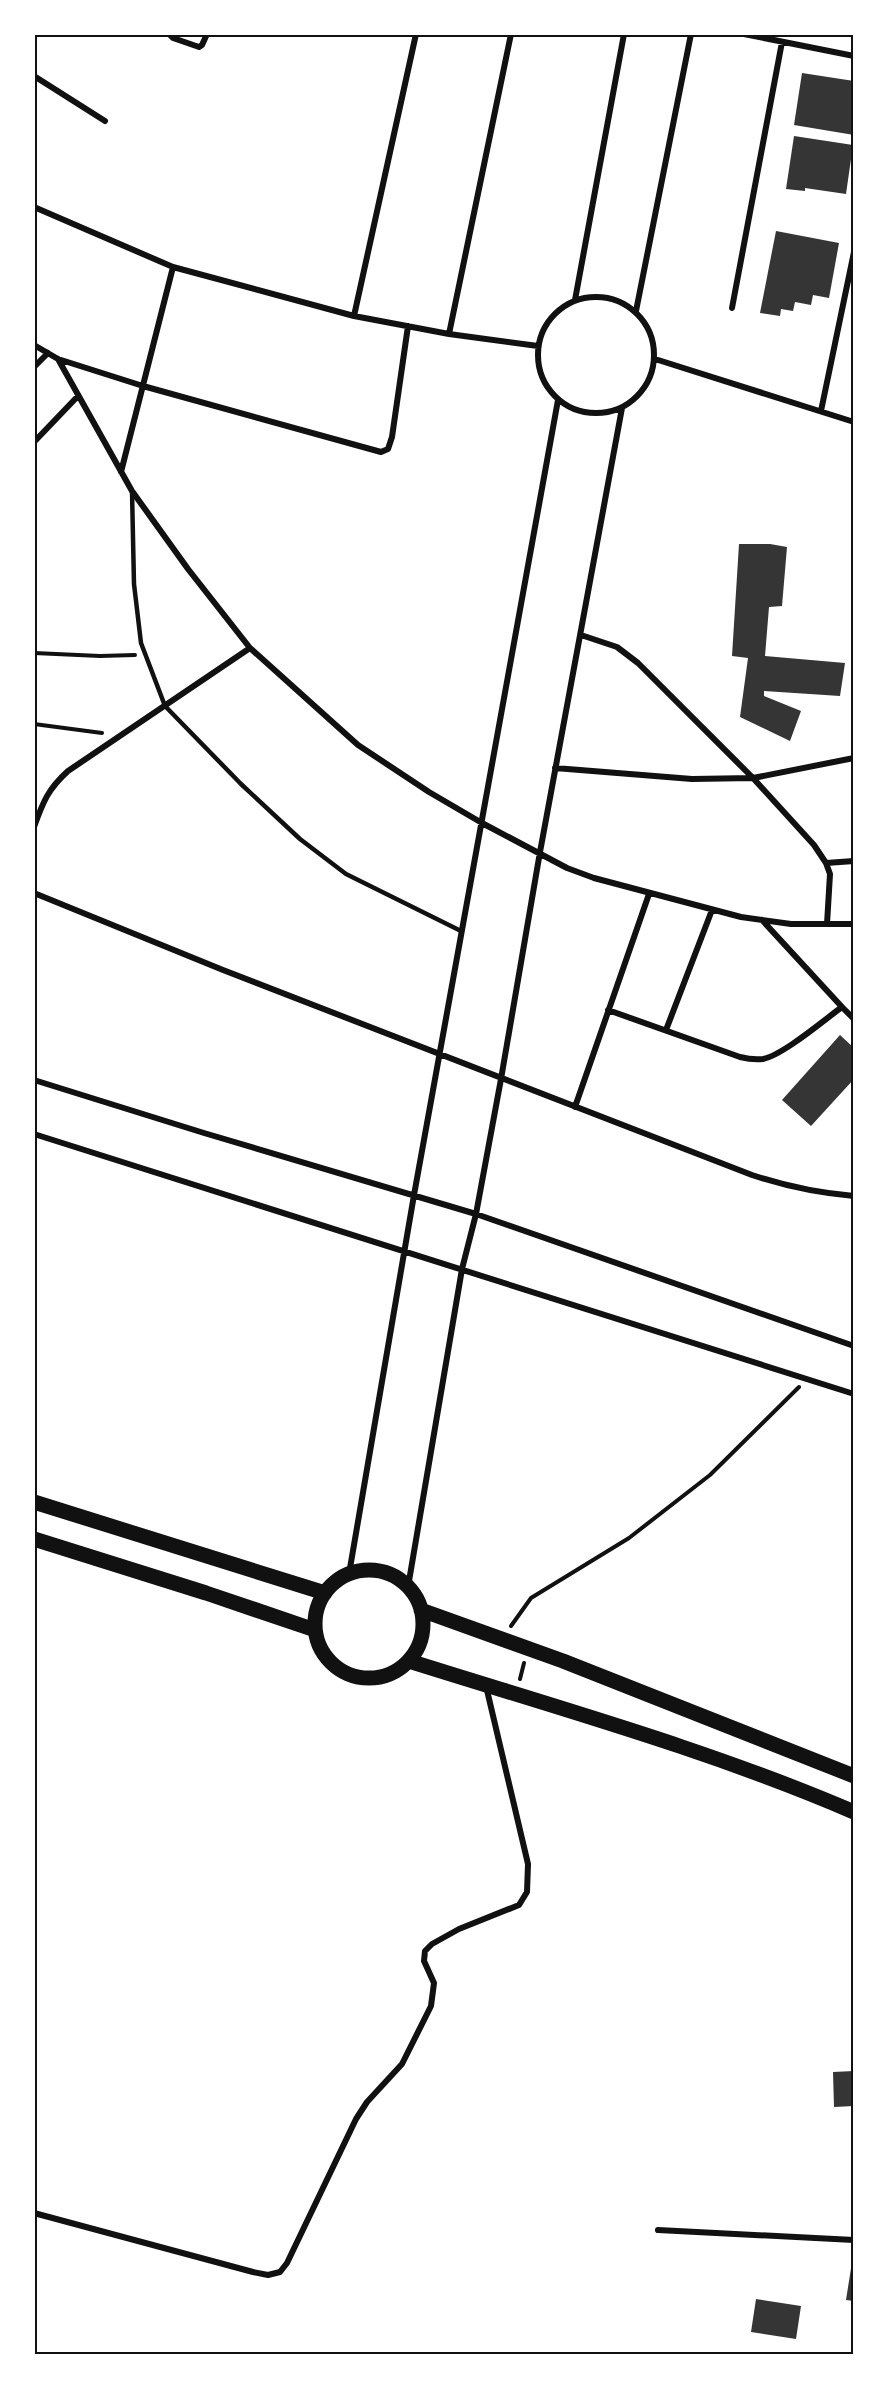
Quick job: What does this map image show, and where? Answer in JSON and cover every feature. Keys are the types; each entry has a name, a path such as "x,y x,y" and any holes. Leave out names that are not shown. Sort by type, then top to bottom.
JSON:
{"highway":[{"path":"34,1502 325,1593"},
{"path":"34,1539 315,1630"},
{"path":"364,1570 381,1571 396,1577 408,1587 421,1610 423,1628 418,1646 409,1661 397,1671 382,1677 367,1679 352,1676 338,1669 319,1645 315,1630 315,1617 325,1593 349,1574 364,1570"},
{"path":"421,1610 527,1648 854,1776"},
{"path":"409,1661 726,1763 854,1812"}],"street":[{"path":"169,34 184,43 199,47 207,34"},
{"path":"354,316 416,34"},
{"path":"449,334 511,34"},
{"path":"575,300 624,34"},
{"path":"636,311 691,34"},
{"path":"744,34 854,56"},
{"path":"732,308 782,42"},
{"path":"34,76 105,121"},
{"path":"34,207 172,267 354,316 449,334 538,346"},
{"path":"821,411 854,252"},
{"path":"121,473 172,267"},
{"path":"607,297 636,311 647,325 654,342 655,359 645,388 622,408 589,414 558,400 545,385 538,366 538,346 550,318 575,300 607,297"},
{"path":"34,345 58,360 381,452 388,449 392,437 408,326"},
{"path":"34,367 48,353"},
{"path":"655,359 854,422"},
{"path":"58,360 132,491 188,569 250,648 358,745 482,823 567,868 594,878 712,910 762,920 791,924 854,924"},
{"path":"34,442 78,396"},
{"path":"349,1574 414,1195 558,400"},
{"path":"408,1587 462,1269 476,1214 622,408"},
{"path":"581,635 605,642 625,652 753,778 814,845 826,863 830,874 827,924"},
{"path":"34,827 43,802 52,786 68,771 117,735 165,706 250,648"},
{"path":"555,768 692,779 753,778 854,758"},
{"path":"826,863 854,861"},
{"path":"34,892 223,970 752,1175 812,1191 854,1196"},
{"path":"575,1107 649,894"},
{"path":"666,1030 712,910"},
{"path":"762,920 854,1019"},
{"path":"609,1010 753,1060 766,1059 780,1051 842,1007"},
{"path":"34,1080 476,1214 854,1346"},
{"path":"34,1134 854,1394"},
{"path":"34,2213 253,2272 268,2274 280,2272 287,2263 356,2119 367,2102 402,2064 431,2007 434,1983 424,1961 425,1951 432,1944 459,1929 519,1905 527,1892 528,1864 486,1685"},
{"path":"658,2230 854,2240"}],"lane":[{"path":"132,491 134,584 141,643 165,706 241,784 300,839 346,874 461,931"}],"path":[{"path":"34,653 100,656 145,654"},
{"path":"34,724 117,735"},
{"path":"502,1639 531,1598 629,1538 667,1510 710,1475 807,1379"},
{"path":"516,1694 527,1648"}],"building":[{"path":"802,73 854,81 854,135 794,125"},
{"path":"794,136 853,145 846,194 805,188 805,191 786,189"},
{"path":"776,231 839,243 829,298 813,295 811,305 795,302 793,311 781,309 780,316 760,313"},
{"path":"739,544 770,544 787,547 782,606 769,607 765,656 845,663 840,696 764,691 764,696 801,711 790,741 740,717 748,658 732,656"},
{"path":"840,1035 854,1048 854,1079 811,1126 782,1100"},
{"path":"854,2071 854,2106 834,2107 833,2072"},
{"path":"852,2262 854,2262 854,2301 846,2300"},
{"path":"756,2299 801,2306 796,2339 751,2332"}]}
